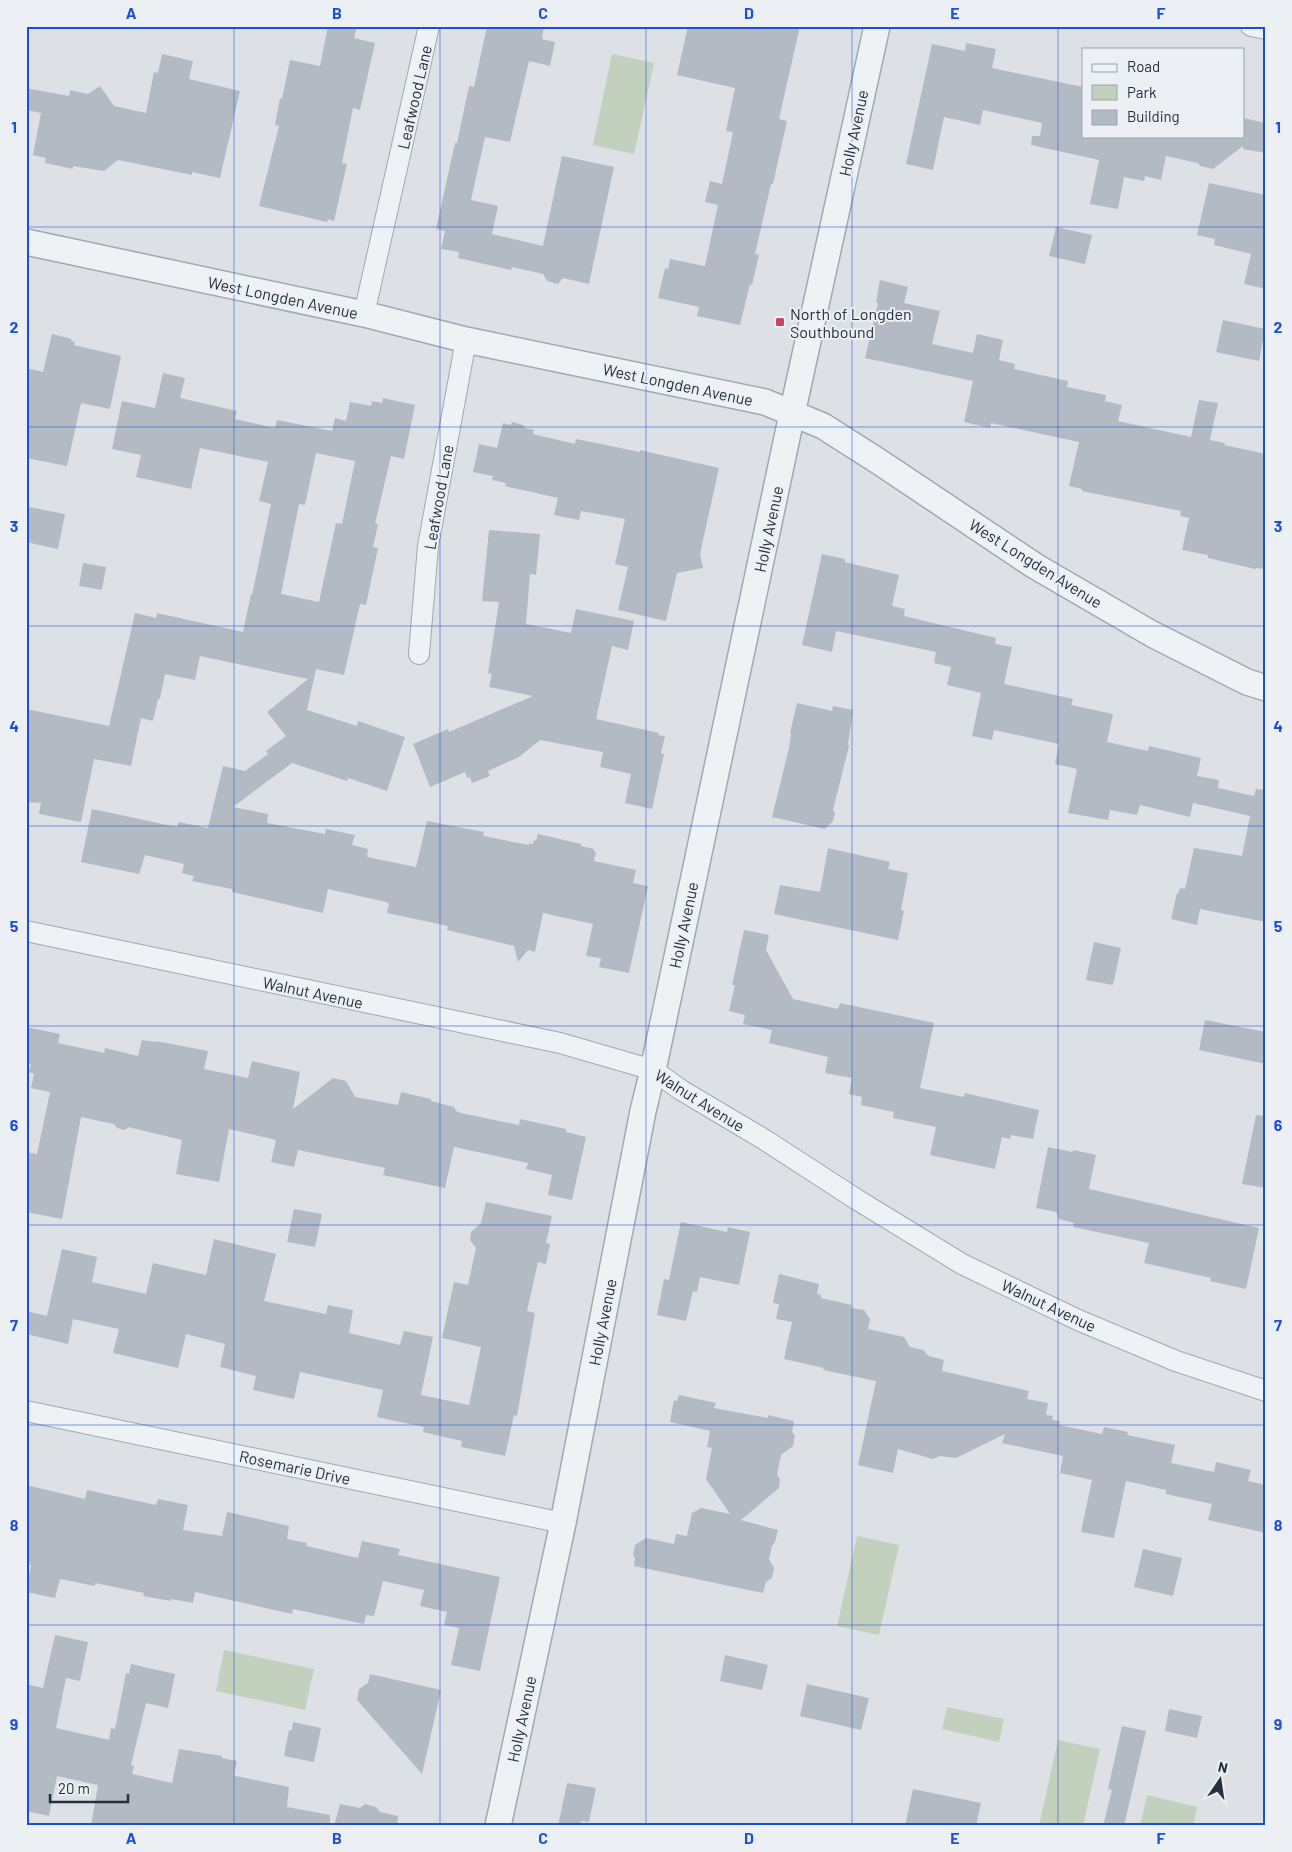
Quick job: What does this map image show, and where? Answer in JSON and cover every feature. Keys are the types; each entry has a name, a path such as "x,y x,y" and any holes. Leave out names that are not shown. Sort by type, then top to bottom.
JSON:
{"street":[{"name":"Leafwood Lane","path":"364,314 430,26"},
{"name":"Holly Avenue","path":"498,1826 563,1523 643,1111 877,26"},
{"path":"1251,26 1266,29"},
{"name":"West Longden Avenue","path":"26,242 364,314 466,340 765,402 831,432 881,463 1035,566 1152,634 1247,682 1266,688"},
{"name":"Leafwood Lane","path":"419,654 428,546 466,340"},
{"name":"Walnut Avenue","path":"26,931 560,1043 653,1070 681,1090 766,1140 856,1199 962,1264 1078,1320 1167,1358 1266,1391"},
{"name":"Rosemarie Drive","path":"26,1411 563,1523"}],"green space":[{"path":"612,54 654,63 634,154 593,145"},
{"path":"857,1536 899,1545 879,1635 837,1626"},
{"path":"224,1650 314,1669 305,1710 216,1691"},
{"path":"947,1707 1004,1719 999,1742 942,1729"},
{"path":"1058,1740 1100,1749 1083,1826 1039,1826"},
{"path":"1147,1795 1197,1807 1193,1826 1140,1826"}],"building":[{"path":"328,26 357,26 354,38 375,43 360,110 353,108 342,163 347,164 334,221 328,219 327,222 259,206 279,126 275,125 290,60 320,66"},
{"path":"487,26 544,26 542,39 555,42 550,66 529,61 510,142 485,137 471,200 498,206 492,234 543,246 562,156 614,167 589,284 563,278 558,284 547,281 543,274 512,267 511,270 458,258 459,252 441,249 445,231 436,229 469,86 474,87"},
{"path":"688,26 800,26 779,119 787,121 755,254 759,255 740,325 697,316 699,307 658,298 665,268 668,269 670,259 705,266 718,205 705,202 710,181 722,184 733,132 726,131 735,88 677,75"},
{"path":"966,43 996,49 992,68 1082,87 1082,138 1244,138 1244,118 1266,123 1266,153 1243,149 1243,146 1213,169 1200,166 1198,163 1166,156 1161,180 1145,176 1144,181 1124,177 1118,209 1090,204 1099,160 1031,145 1032,136 1040,136 1042,123 983,110 980,125 944,117 933,170 906,164 932,44 965,51"},
{"path":"162,54 193,61 189,79 240,91 220,178 192,172 192,175 118,160 104,171 73,166 73,169 45,163 46,158 33,155 41,113 26,110 26,88 69,96 70,90 88,94 100,86 114,106 146,113 154,72 158,73"},
{"path":"1209,183 1266,195 1266,289 1244,284 1251,254 1214,245 1215,239 1197,235"},
{"path":"1056,227 1092,235 1085,264 1049,256"},
{"path":"880,280 908,287 904,303 940,311 932,344 973,353 977,334 1003,340 999,360 1015,364 1014,369 1068,381 1067,387 1106,395 1105,401 1122,405 1118,421 1191,437 1199,400 1218,403 1210,440 1266,454 1266,556 1263,569 1255,569 1208,558 1208,555 1182,550 1189,518 1180,516 1181,511 1082,491 1082,489 1069,486 1079,442 991,423 990,428 964,422 973,381 865,358 878,303 876,302"},
{"path":"1223,320 1265,329 1259,361 1216,352"},
{"path":"52,334 72,339 71,341 75,342 74,345 121,356 110,409 81,403 67,466 26,458 26,368 43,372"},
{"path":"163,373 185,378 180,398 237,411 235,419 275,428 277,420 332,431 335,418 346,421 350,402 371,406 372,401 382,403 383,398 415,405 404,459 391,456 375,524 378,524 373,547 378,548 366,605 360,604 344,675 316,669 307,710 357,726 358,721 405,737 387,791 348,778 347,781 292,763 233,807 268,814 267,823 325,834 326,829 355,835 352,845 368,849 367,857 416,867 427,821 484,832 483,836 529,845 529,843 533,844 534,840 536,841 538,834 594,849 596,852 594,861 636,870 633,883 648,886 629,973 599,967 601,958 586,956 593,924 543,913 535,952 528,950 518,962 514,946 447,930 448,926 387,913 389,904 386,902 328,889 323,913 232,892 232,889 192,881 194,876 182,873 184,864 145,855 139,874 81,862 92,809 177,827 179,822 208,828 223,766 245,771 268,754 266,751 286,736 267,712 308,679 200,656 195,680 165,674 153,721 141,718 131,766 94,759 81,822 39,814 41,803 26,802 26,709 109,726 135,613 156,618 157,613 243,632 271,504 259,501 268,462 200,448 191,489 136,477 141,455 112,449 122,401 155,408","holes":["316,453 355,461 342,524 336,523 319,602 281,594 299,504 305,505"]},
{"path":"513,422 534,430 533,434 575,444 576,439 640,452 640,450 719,468 700,554 703,568 677,573 666,621 618,610 628,567 615,564 625,519 581,511 579,520 554,515 558,498 505,486 506,483 492,480 493,476 473,472 479,444 497,448 503,423 510,425"},
{"path":"29,507 65,514 58,549 26,542 26,520"},
{"path":"489,530 540,534 536,575 530,574 526,624 571,633 576,609 634,621 628,650 612,646 596,719 665,736 661,753 664,754 652,809 625,803 631,774 600,767 603,752 540,740 519,757 488,771 490,776 472,783 470,777 467,778 465,772 430,787 413,744 448,729 449,732 533,696 489,687 492,674 488,673 499,602 482,601"},
{"path":"822,554 845,559 845,562 899,575 892,606 905,609 904,616 996,638 995,644 1012,647 1004,684 1073,699 1071,705 1113,714 1107,742 1148,751 1149,746 1201,758 1197,776 1219,780 1218,788 1254,796 1256,789 1266,790 1266,922 1200,909 1197,925 1171,919 1177,893 1180,888 1185,889 1194,848 1242,856 1250,816 1193,803 1190,817 1140,805 1137,815 1110,810 1108,820 1068,813 1077,769 1055,764 1059,744 994,730 992,740 972,736 981,693 947,685 951,667 934,663 936,652 836,631 832,652 802,645"},
{"path":"83,563 106,567 102,590 79,586"},
{"path":"797,703 832,711 833,706 853,710 849,746 833,810 835,813 833,821 825,829 772,817 789,748 790,733"},
{"path":"828,848 890,862 888,869 908,873 901,910 904,911 898,940 774,914 780,885 820,892"},
{"path":"744,930 769,935 766,950 793,999 838,1009 840,1003 934,1023 920,1088 964,1097 965,1093 1039,1110 1033,1139 1011,1135 1010,1139 1002,1137 995,1169 930,1155 936,1127 893,1118 894,1112 861,1105 862,1097 849,1094 852,1078 825,1073 828,1057 769,1043 772,1030 743,1024 745,1015 729,1011 735,985 732,985"},
{"path":"1094,942 1121,948 1113,985 1086,980"},
{"path":"1205,1020 1266,1032 1266,1064 1199,1050"},
{"path":"26,1027 60,1034 58,1043 104,1053 105,1048 138,1056 142,1040 208,1051 204,1069 248,1078 252,1061 300,1072 293,1109 333,1078 346,1081 355,1097 398,1105 401,1092 454,1107 456,1111 461,1113 519,1125 520,1119 566,1129 566,1132 586,1137 572,1200 548,1195 552,1175 526,1169 528,1163 454,1147 445,1188 383,1175 385,1168 298,1150 294,1167 271,1162 276,1140 229,1129 219,1182 176,1174 182,1140 128,1127 125,1130 117,1128 114,1124 81,1117 62,1219 26,1212 26,1152 37,1154 50,1092 31,1088 34,1074 29,1072 31,1064 26,1063"},
{"path":"1256,1115 1266,1116 1266,1188 1242,1184"},
{"path":"1048,1147 1096,1155 1089,1189 1259,1228 1246,1289 1210,1281 1211,1278 1144,1263 1149,1243 1073,1227 1074,1223 1059,1219 1056,1212 1036,1208"},
{"path":"486,1202 552,1216 546,1243 550,1244 546,1264 538,1262 527,1311 535,1313 517,1416 514,1415 505,1456 461,1447 462,1441 423,1432 424,1427 377,1417 383,1390 300,1372 294,1399 253,1390 256,1376 220,1367 225,1344 186,1334 178,1368 113,1353 119,1329 73,1319 68,1344 26,1334 26,1311 47,1316 62,1249 97,1257 92,1282 146,1294 153,1263 206,1275 214,1239 276,1254 264,1301 326,1314 328,1305 353,1310 349,1333 400,1345 404,1331 433,1337 421,1395 469,1405 481,1347 442,1338 454,1282 468,1285 476,1248 470,1240 471,1232 481,1223"},
{"path":"294,1209 322,1214 315,1247 287,1242"},
{"path":"681,1222 727,1232 728,1227 750,1232 739,1285 700,1277 697,1292 693,1291 686,1321 657,1315 664,1279 669,1280"},
{"path":"779,1274 819,1284 817,1294 821,1295 821,1298 852,1305 851,1308 864,1310 870,1319 868,1329 904,1337 910,1347 923,1350 929,1356 944,1360 942,1371 1029,1391 1027,1399 1048,1403 1046,1415 1053,1416 1052,1420 1060,1421 1059,1425 1102,1434 1104,1427 1128,1432 1127,1435 1175,1445 1171,1463 1214,1472 1216,1462 1251,1470 1248,1481 1266,1485 1266,1533 1208,1520 1212,1504 1166,1494 1166,1490 1126,1481 1114,1538 1081,1532 1092,1480 1060,1473 1063,1456 1002,1443 1005,1434 956,1458 940,1456 933,1459 898,1449 893,1473 858,1465 876,1381 823,1370 824,1368 784,1359 792,1322 776,1319 779,1304 773,1303"},
{"path":"679,1395 716,1403 714,1408 768,1418 768,1415 794,1421 792,1432 795,1435 793,1446 781,1455 777,1475 780,1479 779,1488 741,1520 778,1530 769,1559 774,1568 772,1578 766,1582 763,1593 634,1566 635,1558 633,1555 635,1545 646,1538 674,1544 676,1534 687,1536 692,1513 701,1508 730,1514 706,1479 712,1448 707,1447 710,1431 670,1422 674,1400 677,1401"},
{"path":"26,1485 85,1499 87,1490 156,1505 158,1499 188,1505 183,1530 222,1536 227,1512 289,1526 287,1539 307,1543 306,1546 358,1558 362,1541 400,1549 398,1555 500,1577 480,1671 451,1665 459,1628 444,1625 447,1612 420,1606 424,1590 383,1581 374,1616 366,1615 364,1624 293,1609 292,1614 195,1592 193,1603 171,1599 171,1601 143,1596 144,1593 95,1583 95,1586 60,1579 55,1598 26,1592 31,1565 26,1564"},
{"path":"1143,1549 1182,1558 1173,1596 1134,1587"},
{"path":"55,1635 88,1642 80,1681 66,1678 56,1728 109,1740 111,1728 115,1729 126,1673 129,1674 131,1664 175,1674 168,1708 146,1703 131,1765 134,1766 132,1774 172,1783 179,1749 222,1756 222,1758 237,1761 234,1775 236,1776 289,1787 287,1807 330,1815 330,1826 91,1826 98,1785 57,1776 49,1816 26,1811 26,1684 43,1688"},
{"path":"725,1655 768,1665 762,1690 720,1681"},
{"path":"370,1674 441,1690 422,1774 357,1700 359,1689 368,1683"},
{"path":"807,1684 869,1698 861,1730 800,1716"},
{"path":"1169,1709 1202,1716 1197,1738 1165,1731"},
{"path":"293,1722 321,1728 314,1762 284,1756 289,1730 292,1730"},
{"path":"1122,1726 1146,1731 1124,1826 1103,1826 1112,1790 1108,1789"},
{"path":"567,1783 596,1788 589,1822 581,1821 580,1826 558,1826"},
{"path":"913,1789 981,1803 976,1826 905,1826"},
{"path":"340,1804 360,1808 365,1804 376,1807 380,1812 398,1816 397,1826 334,1826"}],"place":[{"name":"North of Longden Southbound","path":"780,322"}]}
